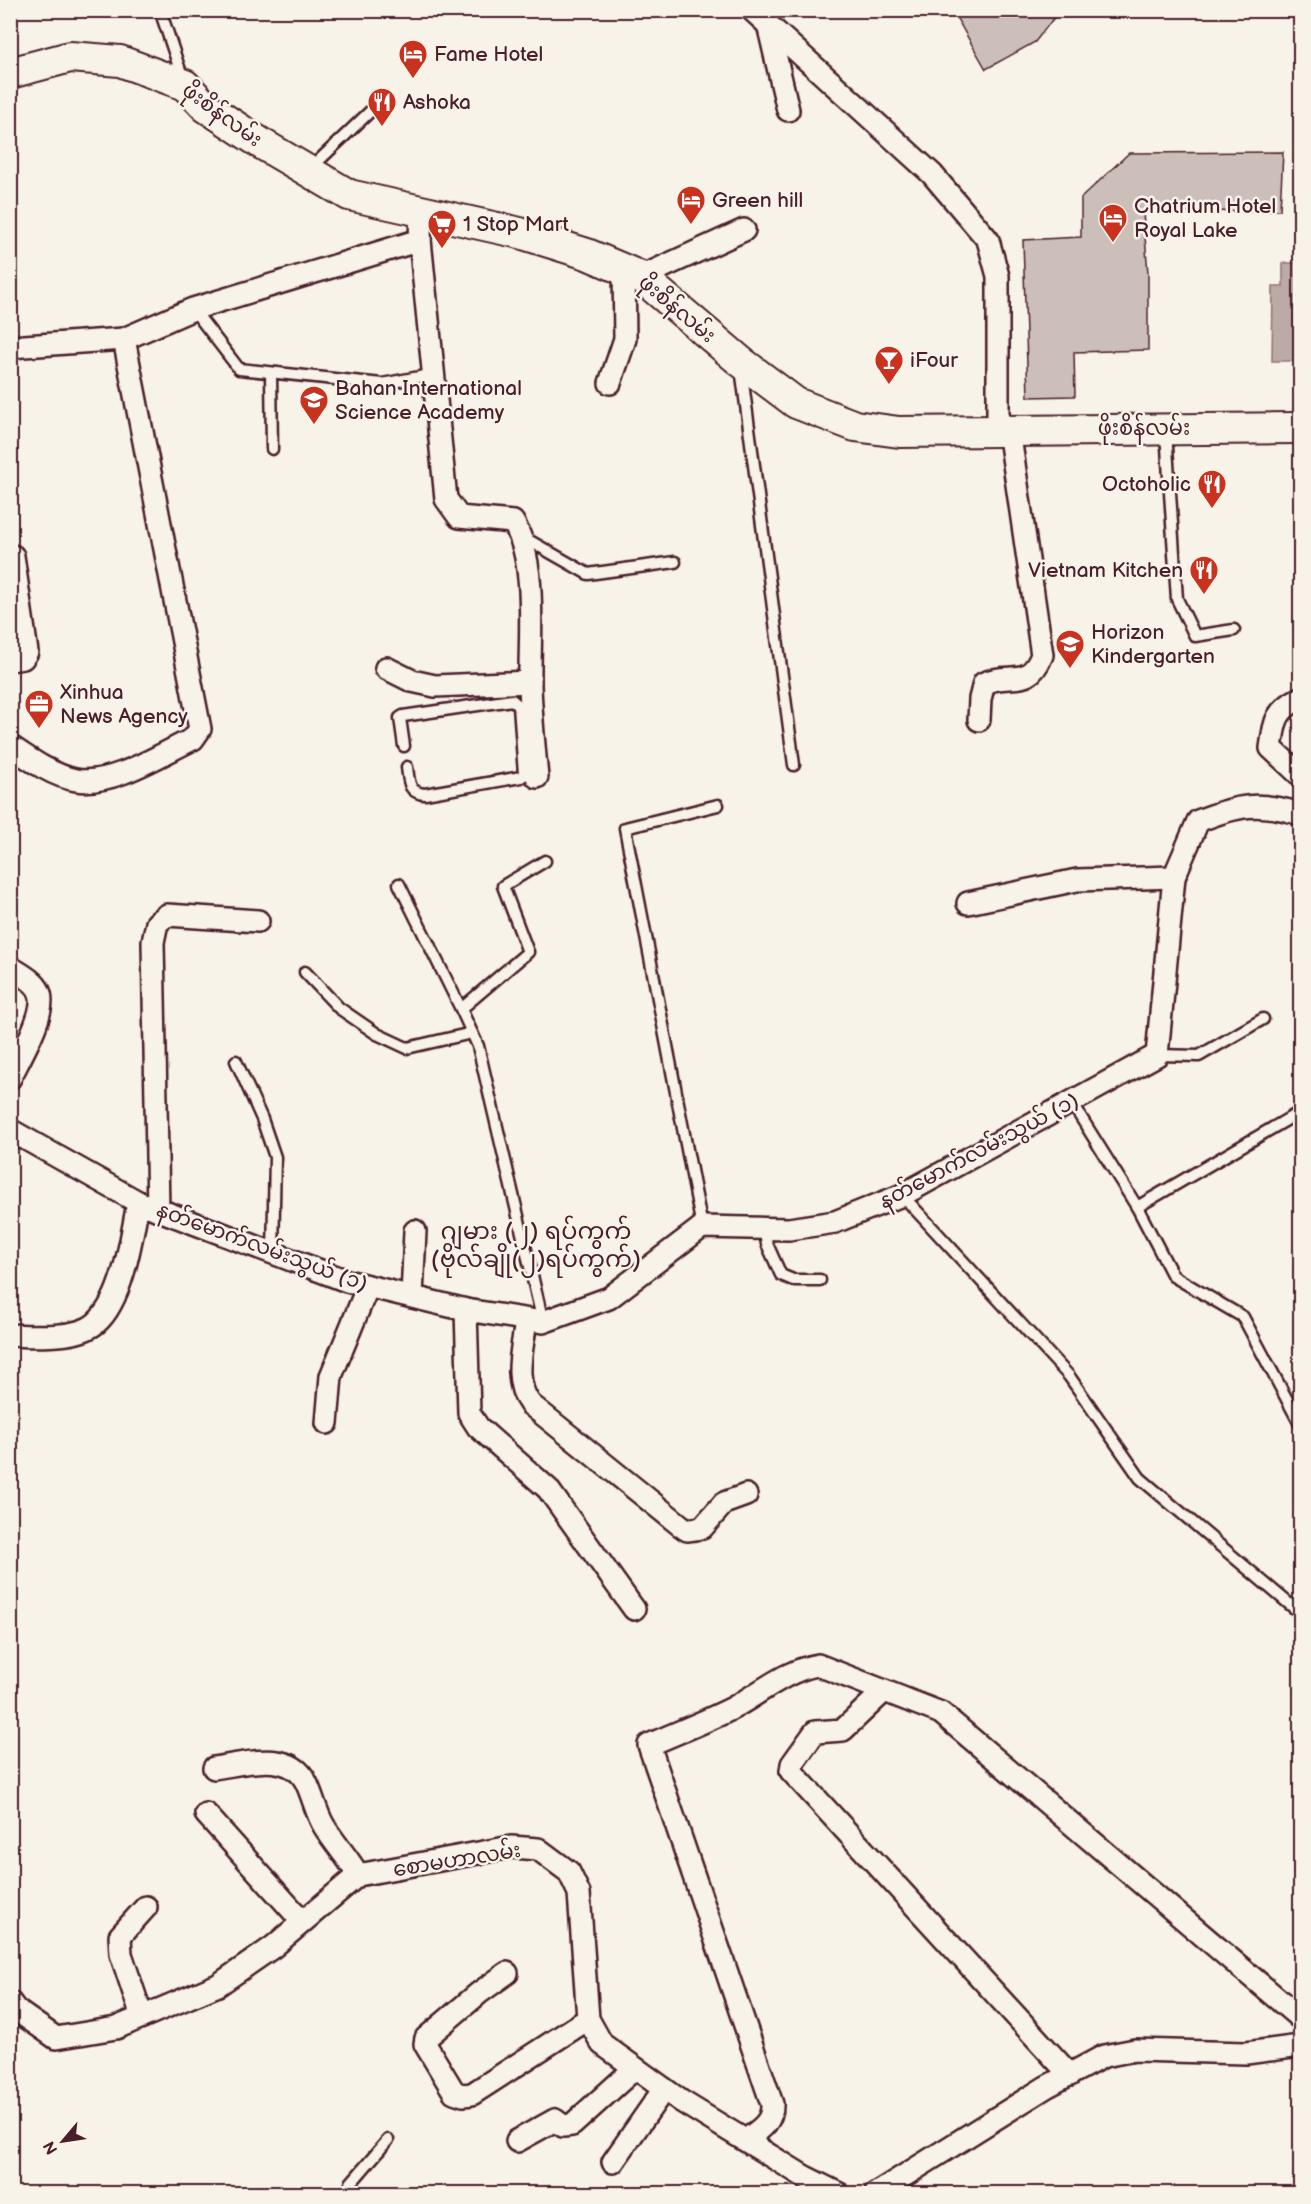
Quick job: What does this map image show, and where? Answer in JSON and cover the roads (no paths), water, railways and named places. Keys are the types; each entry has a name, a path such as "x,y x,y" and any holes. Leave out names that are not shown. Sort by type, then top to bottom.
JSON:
{"main road":[{"name":"ဖိုးစိန်လမ်း","path":"10,73 18,69 70,57 120,61 185,85 206,107 307,171 349,195 420,227 520,233 633,272 740,361 796,403 855,426 899,432 1166,427 1300,428"}],"street":[{"path":"760,17 788,110"},
{"path":"760,17 932,174 988,240 998,276 1004,430 1042,655 1036,669 1024,678 992,680 984,683 980,699 979,720"},
{"path":"10,347 124,339 193,309 420,227 446,499 459,517 513,522 522,537 529,594 532,774"},
{"path":"610,383 625,339 633,272 744,230"},
{"path":"10,746 50,770 76,780 108,778 194,739 200,729 124,339"},
{"path":"10,660 23,658 27,652 13,556"},
{"path":"386,668 411,681 435,686 530,682"},
{"path":"1300,698 1287,705 1275,719 1271,748 1300,775"},
{"path":"1157,1055 1174,877 1197,821 1236,806 1278,807 1300,814"},
{"path":"968,903 1077,880 1174,877"},
{"path":"158,1210 153,942 157,923 167,915 258,921"},
{"path":"10,967 38,988 41,996 38,1018 10,1078"},
{"name":"နတ်မောက်လမ်းသွယ် (၁)","path":"10,1130 138,1202 347,1281 466,1310 534,1321 609,1298 702,1227 789,1229 835,1222 902,1195 1157,1055"},
{"path":"10,1335 69,1334 95,1324 111,1305 130,1246 138,1202"},
{"path":"412,1297 414,1231"},
{"path":"327,1423 331,1376 368,1286"},
{"path":"466,1310 469,1413 478,1426 548,1489 634,1609"},
{"path":"534,1321 519,1373 522,1394 530,1404 687,1530 702,1528 724,1503 746,1495"},
{"path":"746,2140 767,2123 773,2114 772,2104 649,1745 728,1710 788,1674 806,1667 818,1665 941,1713 1300,2018"},
{"path":"883,1692 843,1730 815,1732 792,1764 791,1771 1070,2075"},
{"path":"214,1768 279,1761 294,1766 305,1780 323,1825 350,1859 357,1875"},
{"path":"206,1814 302,1921"},
{"name":"စောမဟာလမ်း","path":"10,2002 16,2010 56,2038 116,2028 218,1985 273,1947 357,1875 511,1847 538,1849 569,1872 579,1893 588,2019 602,2044 664,2089 805,2177 840,2193"},
{"path":"142,2017 121,1954 120,1936 146,1907"},
{"path":"507,1973 479,1993 426,2038 425,2044 458,2094 472,2094 588,2019"},
{"path":"875,2193 1104,2056 1135,2050 1246,2053 1300,2046"},
{"path":"517,2141 550,2121 555,2120 563,2126 572,2126 634,2069"},
{"path":"613,2162 664,2089"}],"lane":[{"path":"159,10 185,85"},
{"path":"307,171 380,102"},
{"path":"193,309 239,369 382,384 435,374"},
{"path":"740,361 794,765"},
{"path":"271,373 272,449"},
{"path":"1166,427 1177,600 1195,636 1234,630"},
{"path":"522,537 588,574 675,562"},
{"path":"404,746 400,718 403,716 512,700 519,706 532,774 425,794 417,793 410,786 407,767"},
{"path":"702,1227 625,828 718,805"},
{"path":"461,1009 528,952 503,886 545,861"},
{"path":"399,884 478,1046 534,1321"},
{"path":"304,972 339,1008 378,1034 407,1048 472,1034"},
{"path":"1157,1055 1199,1056 1263,1020"},
{"path":"236,1061 262,1119 275,1157 273,1253"},
{"path":"1072,1103 1137,1207 1173,1276 1244,1317 1300,1424"},
{"path":"1137,1207 1300,1112"},
{"path":"902,1195 1069,1376 1140,1478 1300,1614"},
{"path":"764,1227 767,1244 781,1275 793,1280 820,1280"},
{"path":"350,2193 351,2183 388,2140"}],"place":[{"name":"Fame Hotel","path":"413,80"},
{"name":"Ashoka","path":"382,128"},
{"name":"Green hill","path":"691,226"},
{"name":"Chatrium Hotel Royal Lake","path":"1113,244"},
{"name":"1 Stop Mart","path":"442,250"},
{"name":"iFour","path":"889,386"},
{"name":"Bahan International Science Academy","path":"314,426"},
{"name":"Octoholic","path":"1212,510"},
{"name":"Vietnam Kitchen","path":"1204,596"},
{"name":"Horizon Kindergarten","path":"1070,670"},
{"name":"Xinhua News Agency","path":"39,730"}],"district":[{"name":"ဂျမား (၂) ရပ်ကွက် (ဗိုလ်ချို(၂)ရပ်ကွက်)","path":"536,1245"}]}
